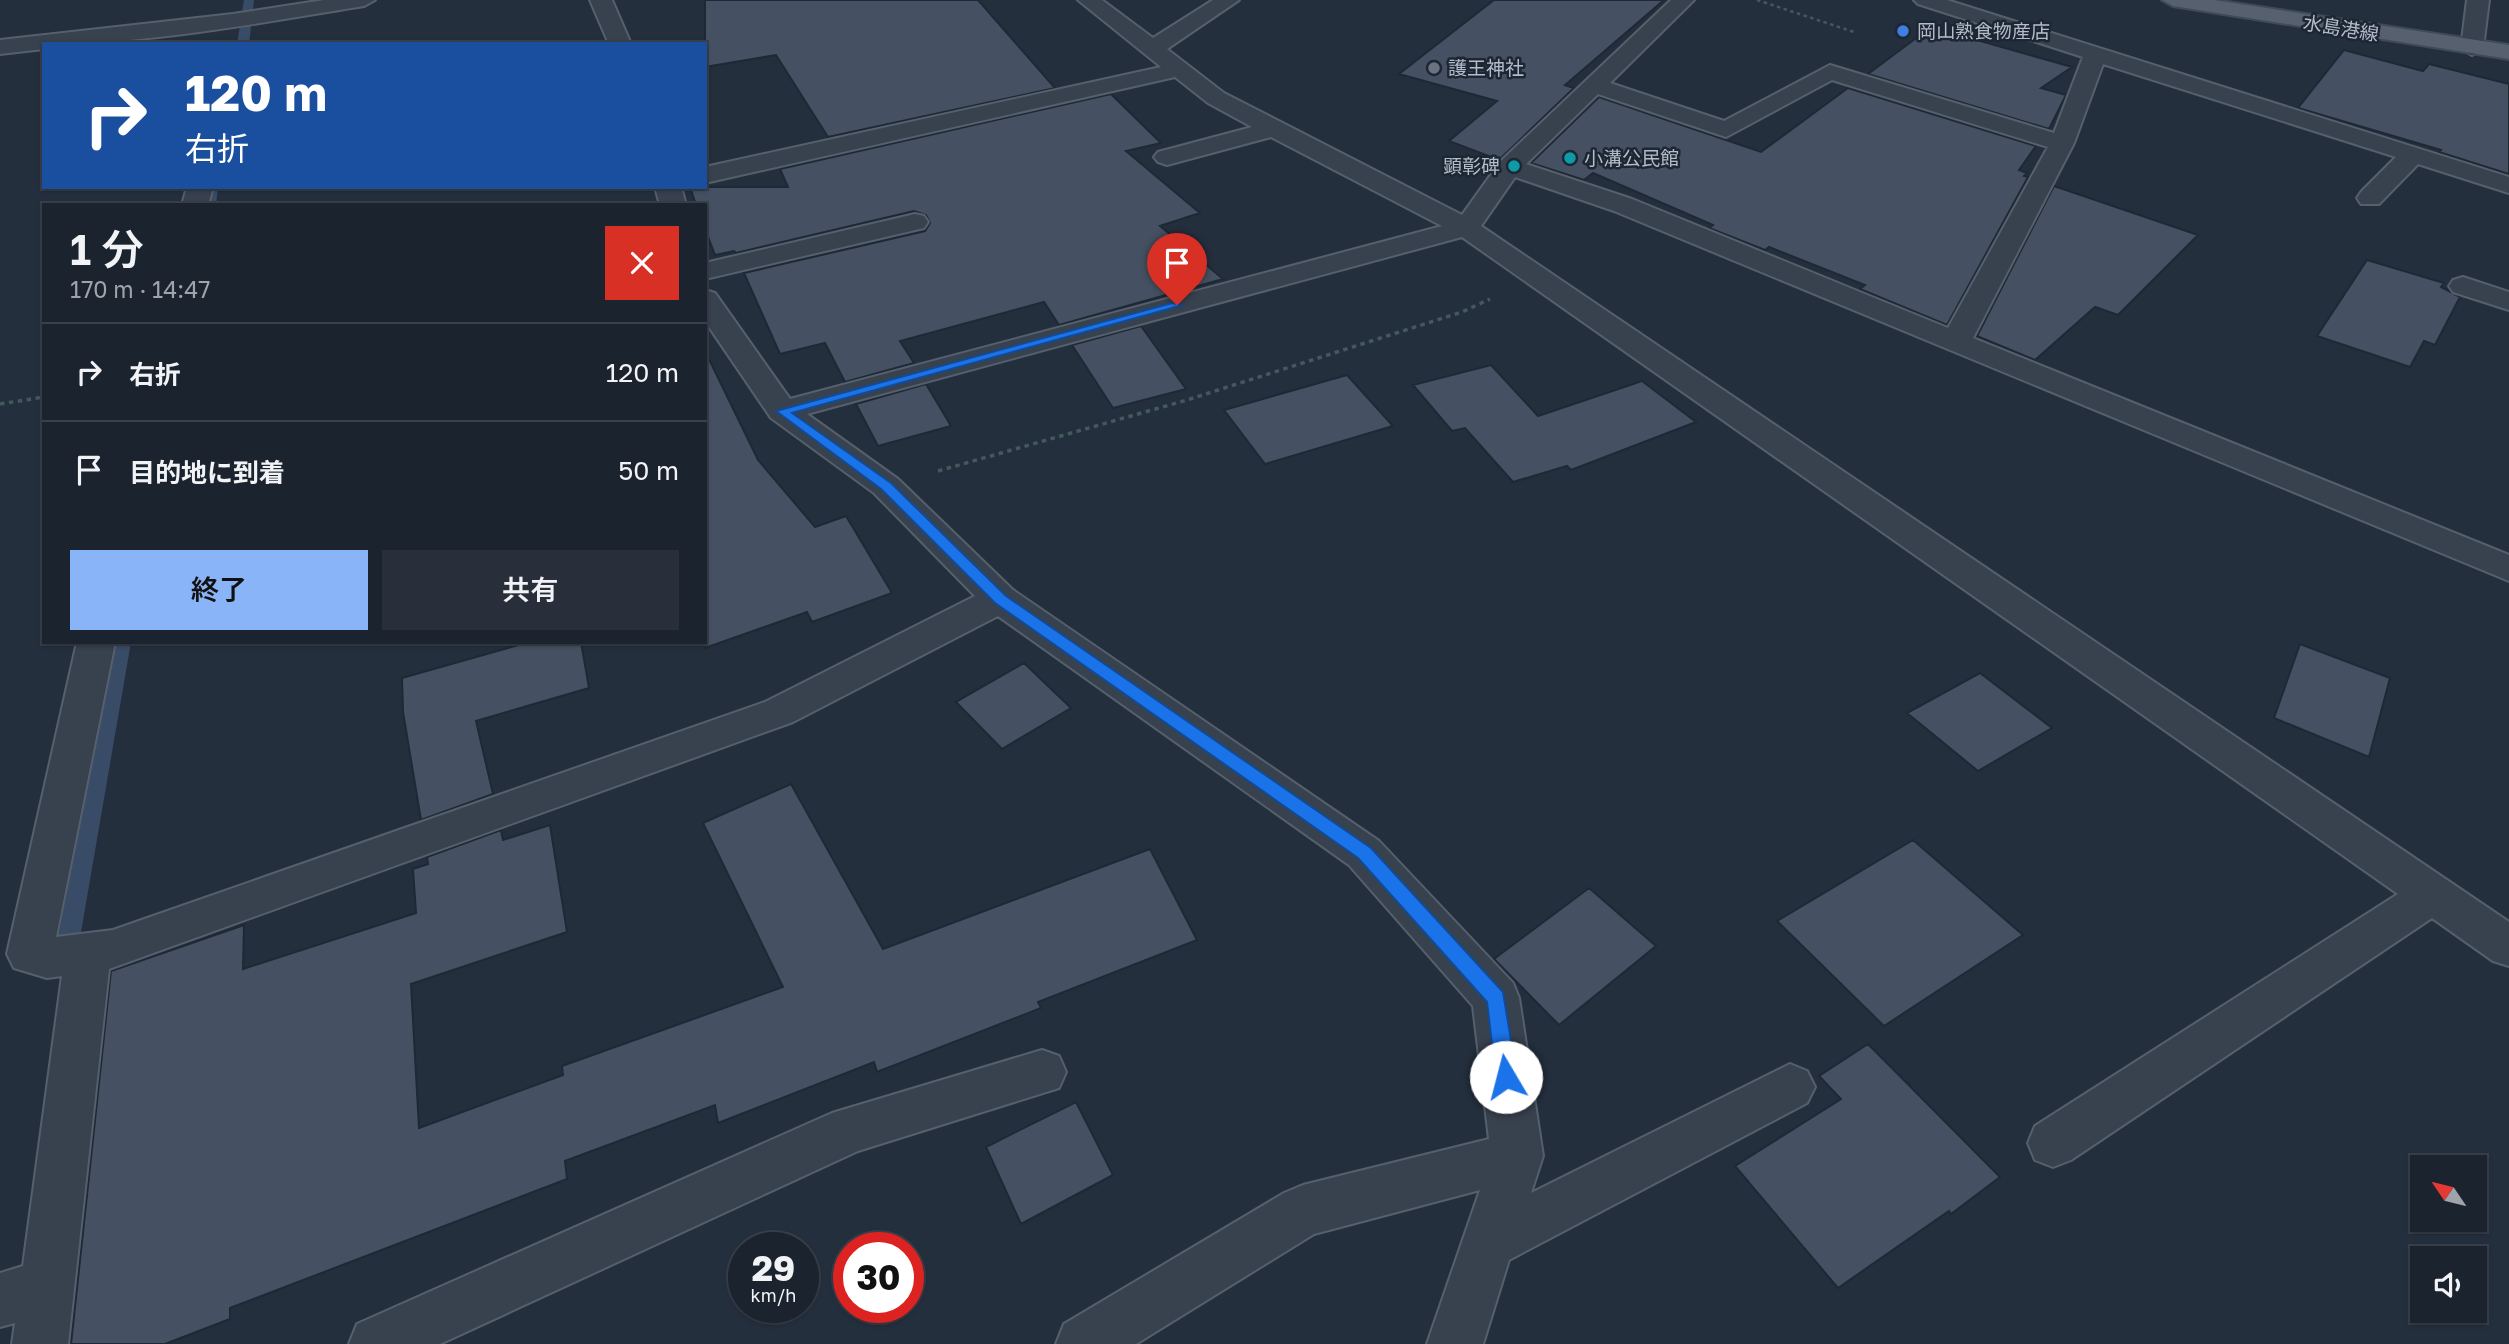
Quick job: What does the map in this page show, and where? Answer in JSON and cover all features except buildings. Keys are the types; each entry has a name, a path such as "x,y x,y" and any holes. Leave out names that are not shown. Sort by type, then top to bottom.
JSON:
{"main road":[{"name":"水島港線","path":"2173,0 2509,52"}],"street":[{"path":"43,42 242,19 364,0"},
{"path":"601,0 619,42"},
{"path":"1089,0 1216,98 1466,228 2509,947"},
{"path":"1153,48 1228,0"},
{"path":"782,411 1466,228 1509,167 1683,0"},
{"path":"1925,0 2509,185"},
{"path":"2472,48 2478,0"},
{"path":"229,42 242,19"},
{"path":"0,47 42,42"},
{"path":"1955,344 2062,143 2095,55"},
{"path":"707,174 1181,69"},
{"path":"1594,86 1726,130 1830,72 2062,143"},
{"path":"1167,157 1275,128"},
{"path":"2370,198 2413,155"},
{"path":"1509,167 1623,205 1955,344 2509,569"},
{"path":"707,271 915,222"},
{"path":"2463,286 2509,301"},
{"path":"707,302 782,411 886,486 1000,599 1364,853 1496,998 1517,1156 1455,1344"},
{"path":"96,644 30,954 47,958 113,949 779,712 1000,599"},
{"path":"2053,1143 2432,895"},
{"path":"40,1344 24,1293 88,951"},
{"path":"377,1344 850,1130 1042,1072"},
{"path":"1488,1243 1790,1087"},
{"path":"1084,1344 1303,1211 1517,1156"}],"path":[{"path":"886,486 1187,400 1449,317 1537,278"},
{"path":"0,404 42,397"}],"waterway":[{"path":"243,42 249,0"},
{"path":"209,203 212,189"},
{"path":"69,938 122,644"}],"place":[{"name":"岡山熟食物産店","path":"1903,31"},
{"name":"護王神社","path":"1434,68"},
{"name":"小溝公民館","path":"1570,158"},
{"name":"顕彰碑","path":"1514,166"}],"route":[{"path":"1177,305 782,411 886,486 1000,599 1364,853 1496,998 1506,1077"}]}
